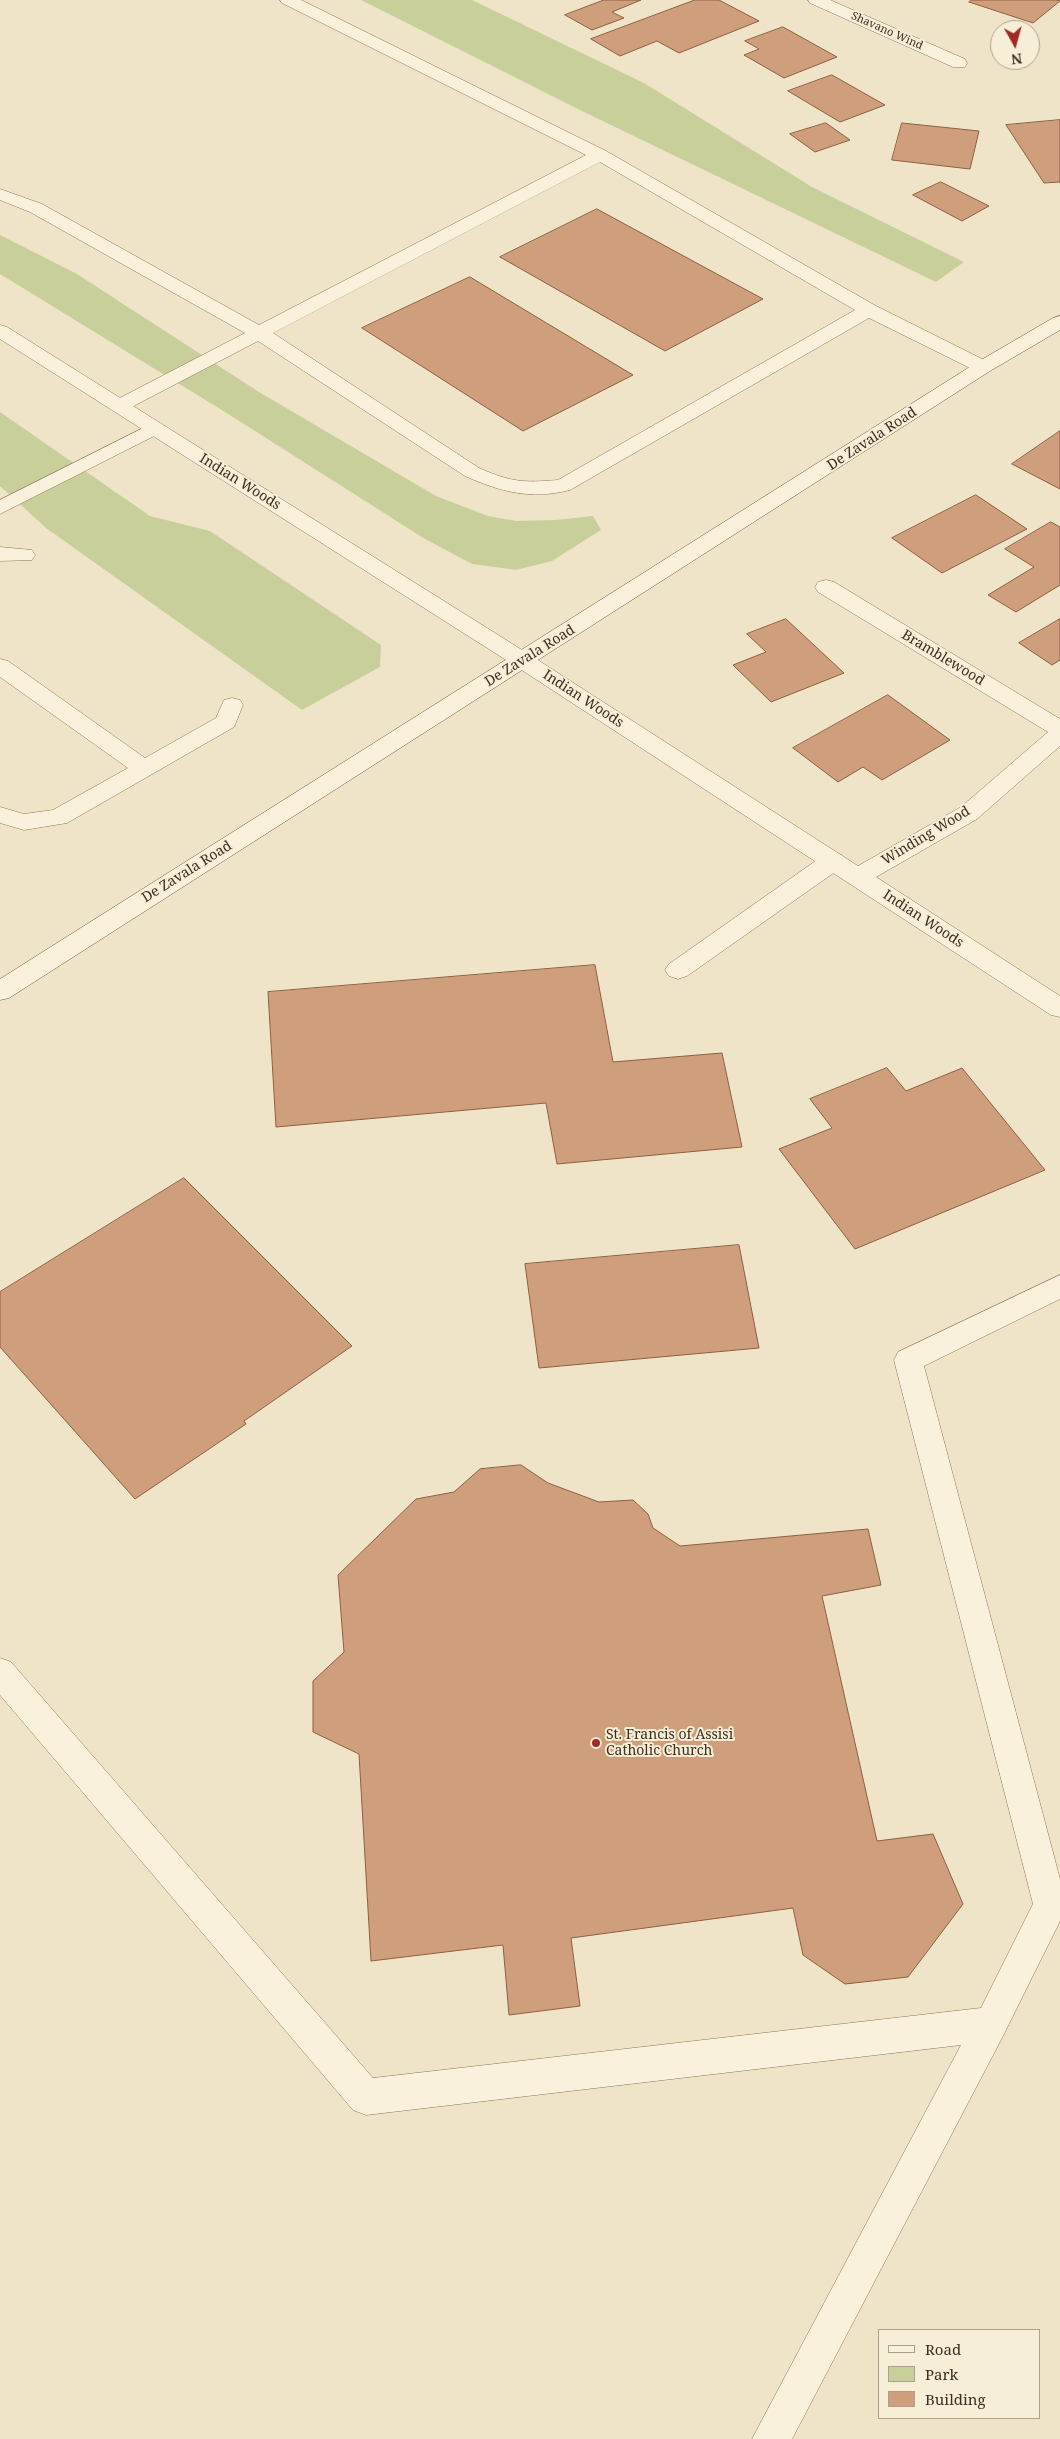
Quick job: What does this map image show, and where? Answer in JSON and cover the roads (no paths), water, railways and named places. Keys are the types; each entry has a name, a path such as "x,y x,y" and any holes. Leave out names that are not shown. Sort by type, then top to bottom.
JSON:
{"street":[{"path":"288,0 600,155 869,310 983,367"},
{"name":"Shavano Wind","path":"816,0 959,63"},
{"path":"119,406 600,155"},
{"path":"0,194 36,208 258,333 472,472 501,485 528,489 563,486 869,310"},
{"name":"De Zavala Road","path":"0,991 983,367 1060,322"},
{"name":"Indian Woods","path":"0,331 522,660 1060,1008"},
{"path":"0,508 155,428"},
{"path":"0,554 24,554"},
{"name":"Bramblewood","path":"826,587 1060,729"},
{"path":"0,666 144,768"},
{"path":"0,815 24,822 59,817 226,722 232,705"},
{"name":"Winding Wood","path":"858,877 969,813 1060,734"},
{"path":"678,970 833,860"},
{"path":"771,2439 991,2024 1050,1905 908,1360 1060,1286"},
{"path":"0,1672 366,2097 991,2024"}],"place":[{"name":"St. Francis of Assisi Catholic Church","path":"596,1743"}]}
